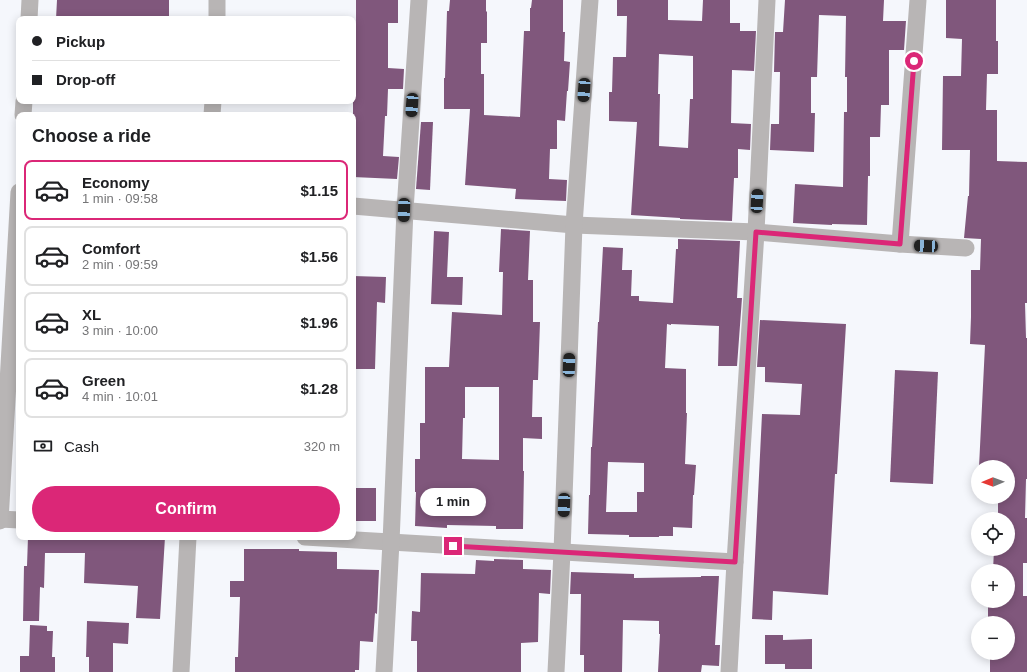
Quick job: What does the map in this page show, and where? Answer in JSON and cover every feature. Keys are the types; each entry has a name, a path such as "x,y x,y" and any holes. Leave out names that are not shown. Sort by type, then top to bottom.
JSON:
{"street":[{"path":"29,16 30,0"},
{"path":"216,16 217,0"},
{"path":"384,672 391,542 404,210 419,0"},
{"path":"556,672 574,225 590,0"},
{"path":"729,672 756,232 767,0"},
{"path":"900,244 918,0"},
{"path":"356,206 574,225 756,232 966,248"},
{"path":"16,244 0,520 16,520"},
{"path":"181,672 188,540"},
{"path":"356,540 735,562"}],"building":[{"path":"57,0 169,0 169,16 56,16"},
{"path":"356,0 398,0 398,23 388,23 388,68 404,69 403,89 388,89 383,156 399,157 397,179 356,177 356,112 353,112 353,104 356,104"},
{"path":"450,0 486,0 487,43 481,43 481,74 484,74 484,115 520,117 524,31 530,31 530,8 532,0 563,0 563,32 565,32 564,61 570,62 568,91 565,121 557,120 557,149 550,149 549,179 567,180 566,201 515,199 516,189 465,185 470,109 444,109 447,11 449,11"},
{"path":"617,0 668,0 668,20 702,21 703,0 730,0 730,23 740,23 740,31 756,31 754,71 732,70 731,123 751,124 750,150 738,149 738,178 734,178 732,221 631,215 637,122 609,121 609,92 612,92 613,57 626,57 627,16 617,16","holes":["659,54 693,56 693,99 690,99 688,148 659,146"]},
{"path":"785,0 884,0 883,21 906,21 904,50 889,50 889,105 881,105 880,137 870,137 870,176 868,176 867,225 793,223 795,184 843,187 844,112 847,112 847,77 845,77 846,16 819,15 817,77 811,77 811,113 815,113 814,152 770,150 771,124 779,124 780,72 774,72 775,32 783,32"},
{"path":"946,0 996,0 998,74 987,74 986,110 997,110 997,161 1027,162 1027,303 1025,303 1027,338 1027,479 1025,518 1027,518 1027,563 1023,563 1023,596 1027,596 1027,672 990,672 990,660 1015,660 1015,616 988,616 988,608 1015,608 1015,564 993,564 994,556 1015,556 1015,512 998,512 998,504 1015,504 1015,460 979,460 985,345 970,344 971,270 980,270 981,239 964,238 969,196 970,150 942,150 943,76 961,76 962,39 946,38"},
{"path":"421,122 433,122 430,190 416,189"},
{"path":"501,229 530,231 528,280 533,280 533,322 540,322 538,380 533,380 532,417 542,417 542,439 523,438 523,529 496,529 496,526 447,525 447,528 415,526 415,459 420,459 420,423 425,423 425,367 449,367 452,312 502,315 503,272 499,272","holes":["465,387 499,387 499,460 462,459 463,418 465,418"]},
{"path":"434,231 449,232 447,277 463,277 462,305 431,304"},
{"path":"678,239 740,241 737,298 742,298 737,366 718,366 719,326 667,324 665,368 686,369 687,413 685,464 696,465 692,528 673,527 673,536 659,537 629,537 629,535 588,534 591,447 603,247 623,248 622,270 632,270 631,296 639,296 639,301 673,303 676,249 678,249","holes":["608,462 644,463 644,492 637,492 637,512 606,512"]},
{"path":"356,276 386,277 385,303 377,302 375,369 356,369"},
{"path":"760,320 846,324 828,595 773,591 772,620 752,619 762,414 800,415 802,384 765,382 765,367 757,367"},
{"path":"895,370 938,372 933,484 890,482"},
{"path":"356,488 376,488 376,521 356,521"},
{"path":"28,540 165,540 160,619 136,618 138,586 84,583 85,553 45,553 44,588 40,587 39,621 23,621 24,566 27,566"},
{"path":"244,549 299,549 299,551 337,552 337,569 379,570 377,614 375,613 373,642 360,641 359,670 355,670 355,672 235,672 235,657 238,657 240,597 230,597 230,581 244,581"},
{"path":"494,559 523,560 523,569 551,570 550,594 539,593 538,642 521,643 521,672 417,672 417,641 411,641 412,611 420,612 421,573 475,574 476,560 494,561"},
{"path":"571,572 634,574 634,578 719,576 715,645 720,645 719,666 702,665 701,672 658,672 660,634 659,621 623,620 622,672 584,672 584,655 580,655 581,594 570,594"},
{"path":"87,621 129,623 128,644 113,643 113,672 89,672 89,657 86,657"},
{"path":"30,625 47,626 47,631 53,631 52,657 55,657 55,672 20,672 20,656 29,656"},
{"path":"765,635 783,635 783,640 812,639 812,669 785,669 785,664 765,664"}],"route":[{"path":"453,546 735,562 756,232 900,244 914,61"}]}
